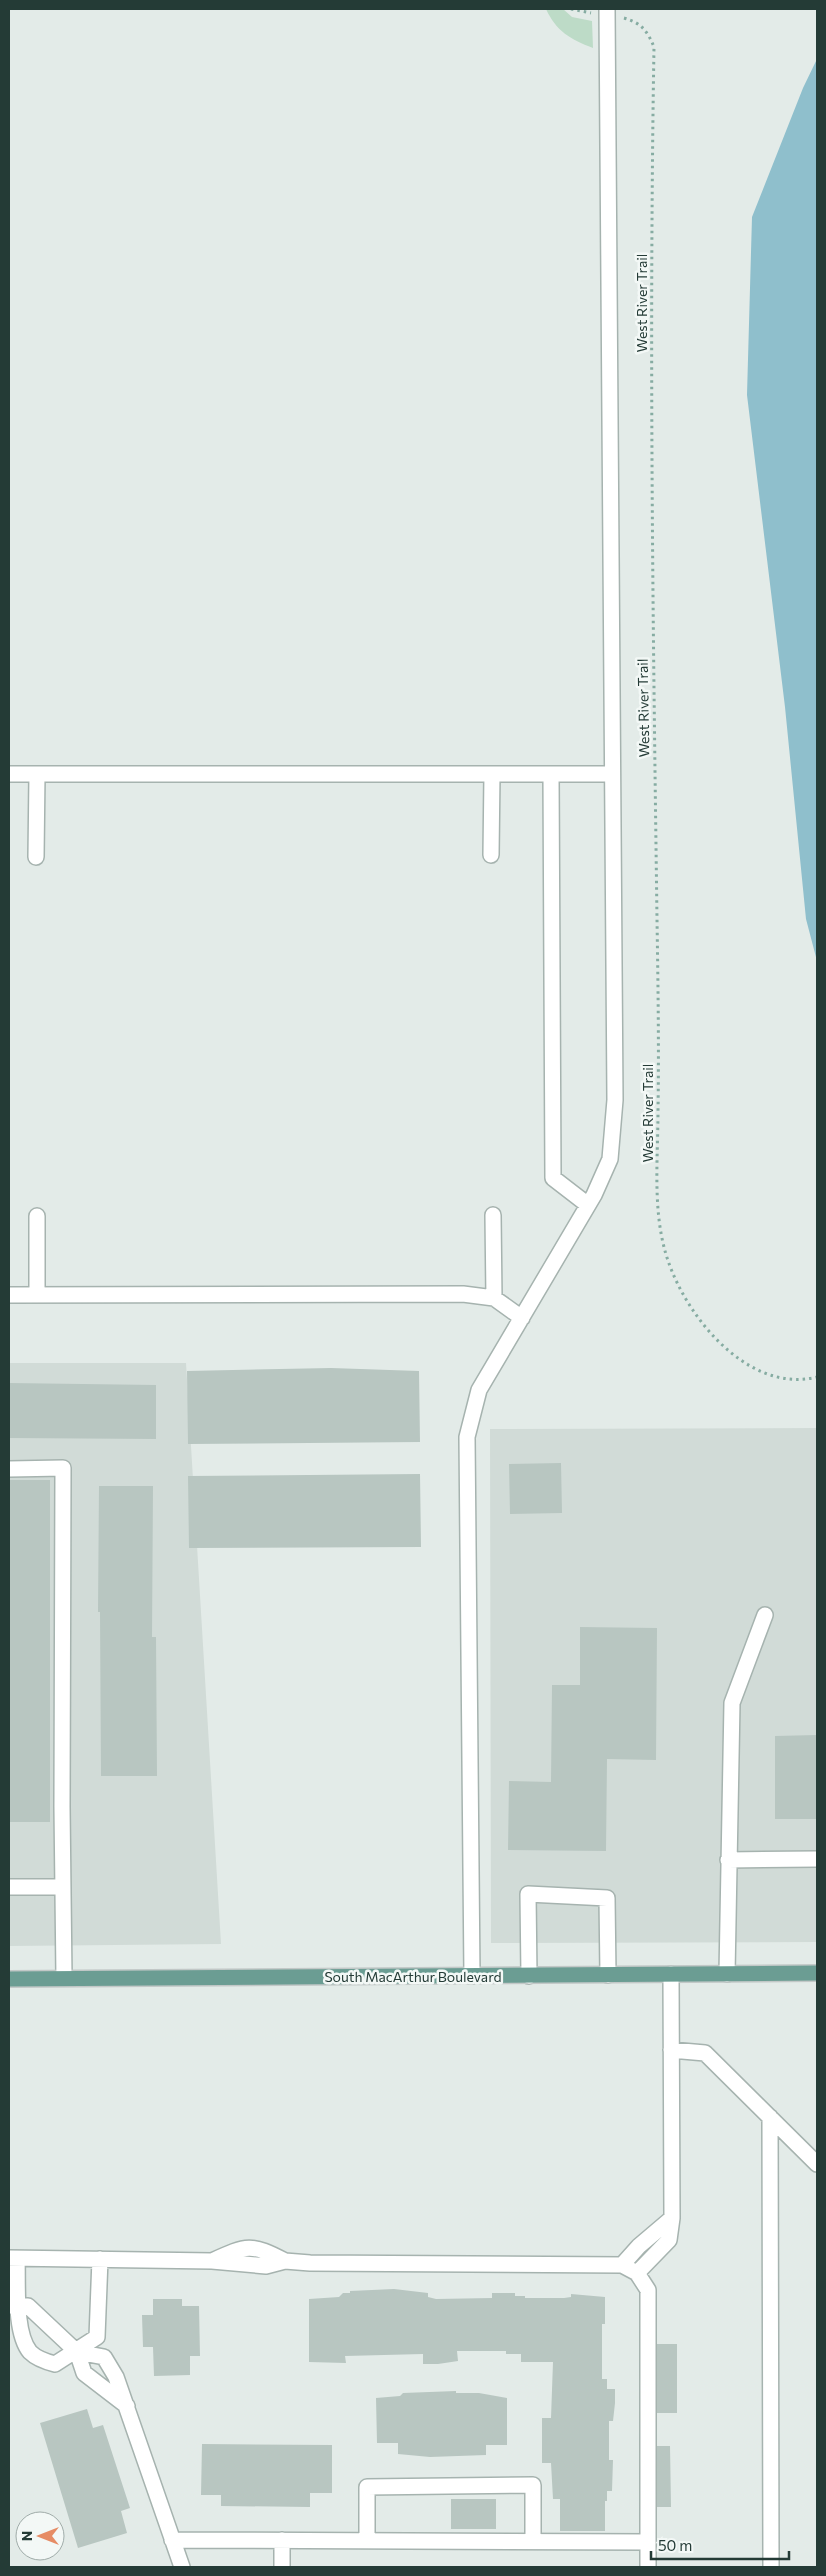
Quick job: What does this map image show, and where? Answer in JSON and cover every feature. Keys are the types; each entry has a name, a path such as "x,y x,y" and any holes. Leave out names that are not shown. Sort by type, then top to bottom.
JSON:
{"main road":[{"name":"South MacArthur Boulevard","path":"9,1979 817,1973"}],"street":[{"path":"472,1976 467,1437 479,1390 588,1205 610,1159 615,1100 607,11"},
{"path":"9,774 612,774"},
{"path":"36,857 37,774"},
{"path":"491,854 492,774"},
{"path":"551,774 552,1178 588,1205"},
{"path":"493,1215 494,1298"},
{"path":"37,1216 37,1295"},
{"path":"9,1295 463,1294 494,1298 522,1318"},
{"path":"9,1469 63,1468 62,1887 64,1978"},
{"path":"727,1974 732,1702 765,1615"},
{"path":"728,1860 817,1859"},
{"path":"9,1887 62,1887"},
{"path":"529,1976 528,1894 607,1898 608,1975"},
{"path":"637,2273 669,2240 672,2218 671,1974"},
{"path":"671,2050 705,2053 817,2164"},
{"path":"770,2117 771,2567"},
{"path":"622,2265 639,2246 672,2218"},
{"path":"100,2259 97,2337 77,2352 55,2364 45,2361 30,2352 22,2335 13,2306 13,2259 100,2259 212,2261 241,2248 262,2248 286,2261 310,2263 622,2265 637,2273 648,2290 648,2567"},
{"path":"13,2306 28,2306 77,2352 84,2373 127,2406"},
{"path":"77,2352 104,2357 116,2377 172,2540 177,2566"},
{"path":"367,2540 367,2487 533,2485 533,2541"},
{"path":"172,2540 648,2542"},
{"path":"282,2540 282,2567"}],"path":[{"name":"West River Trail","path":"571,9 582,12 607,11 636,21 646,29 654,47 651,308 653,649 659,1010 658,1185 663,1244 675,1281 695,1317 744,1364 791,1381 817,1377"}],"shaded area":[{"path":"9,1363 186,1363 221,1944 9,1946"},
{"path":"817,1428 817,1942 491,1943 490,1429"}],"green space":[{"path":"546,9 563,9 572,17 592,21 593,48 577,41 559,29"}],"water":[{"path":"817,59 817,961 806,919 785,707 747,395 752,217 803,88"}],"building":[{"path":"331,1368 419,1371 420,1442 188,1444 187,1371"},
{"path":"9,1383 156,1385 156,1439 9,1438"},
{"path":"561,1463 562,1513 510,1514 509,1464"},
{"path":"420,1474 421,1547 189,1548 188,1476"},
{"path":"9,1480 50,1480 50,1822 9,1822"},
{"path":"99,1486 153,1486 152,1637 156,1637 157,1776 101,1776 100,1612 98,1612"},
{"path":"580,1627 657,1628 656,1760 607,1759 606,1851 508,1850 509,1781 551,1782 552,1685 580,1685"},
{"path":"817,1735 817,1819 775,1819 775,1736"},
{"path":"394,2289 428,2293 428,2297 436,2299 492,2298 492,2293 515,2293 515,2296 525,2296 525,2298 564,2298 571,2297 571,2294 605,2297 605,2324 602,2324 602,2379 607,2379 607,2389 615,2389 615,2403 613,2421 609,2421 609,2460 613,2460 612,2491 607,2491 607,2501 605,2501 605,2531 560,2531 560,2499 553,2499 551,2463 542,2463 542,2418 551,2418 553,2362 521,2362 521,2354 506,2354 506,2351 457,2351 458,2361 438,2364 423,2364 423,2354 345,2356 346,2363 309,2362 309,2299 339,2297 343,2293 350,2293 350,2291"},
{"path":"153,2299 182,2299 182,2306 199,2306 200,2356 190,2356 190,2375 154,2376 153,2347 143,2347 142,2315 153,2315"},
{"path":"657,2344 677,2344 677,2413 657,2413"},
{"path":"456,2391 456,2393 479,2393 507,2398 507,2445 486,2445 486,2455 430,2457 398,2454 398,2443 377,2443 376,2398 400,2396 403,2393"},
{"path":"87,2409 93,2428 103,2425 130,2508 121,2511 127,2533 78,2548 40,2423"},
{"path":"202,2444 332,2445 332,2493 310,2493 310,2507 221,2506 221,2495 201,2495"},
{"path":"657,2446 670,2446 671,2507 657,2507"},
{"path":"451,2499 496,2499 496,2529 451,2529"}]}
